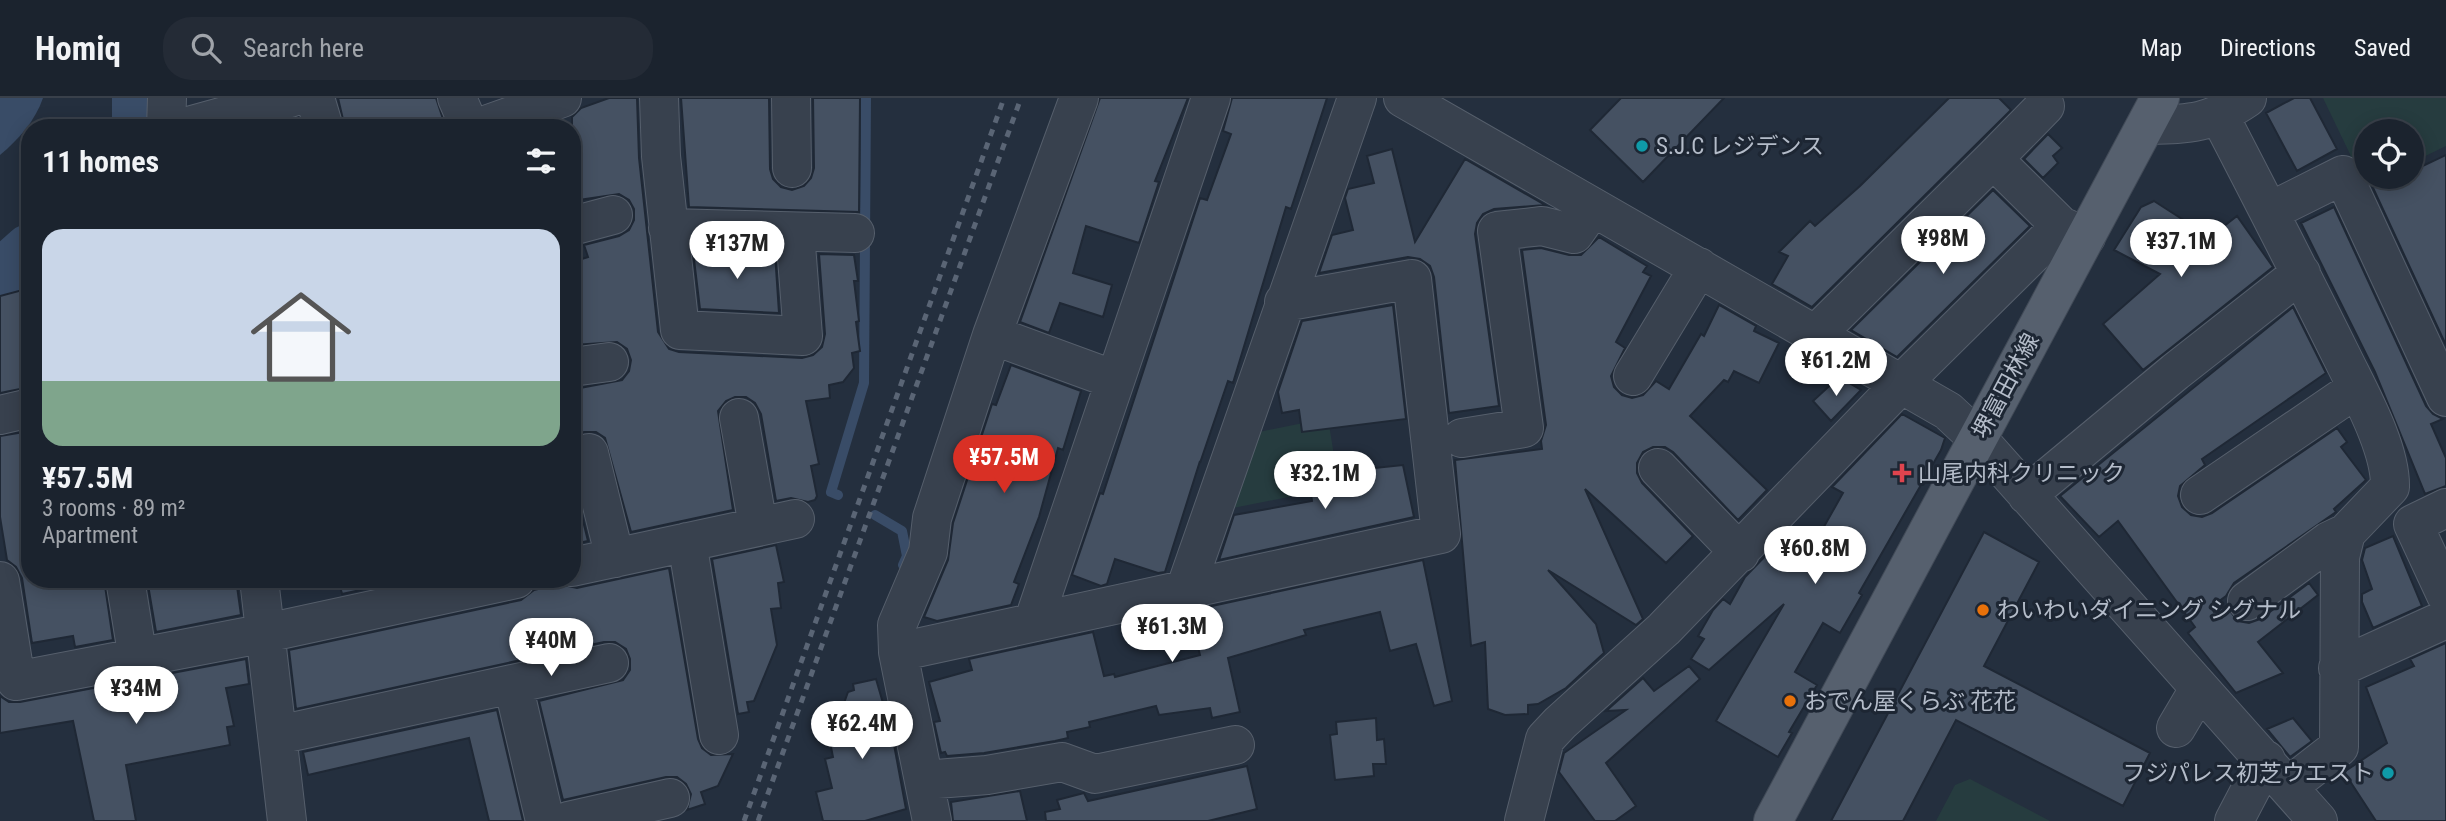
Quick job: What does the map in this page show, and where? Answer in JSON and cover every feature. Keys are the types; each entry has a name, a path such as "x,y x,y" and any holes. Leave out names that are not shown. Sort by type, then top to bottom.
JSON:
{"main road":[{"name":"堺富田林線","path":"1773,821 1978,439 2073,232 2153,111"}],"street":[{"path":"166,119 167,98"},
{"path":"214,119 290,98"},
{"path":"316,98 322,119"},
{"path":"457,98 466,119"},
{"path":"502,119 562,98"},
{"path":"659,98 668,228 680,330 803,336 795,232"},
{"path":"791,98 792,168"},
{"path":"932,821 898,652 897,625 928,552 932,518 992,334 1079,98"},
{"path":"1034,620 1212,98"},
{"path":"1185,590 1357,98"},
{"path":"1403,98 1948,411 1978,439 2318,821"},
{"path":"1815,335 2045,106"},
{"path":"2153,111 2188,124 2233,107 2269,212 2357,388 2390,468 2390,486 2346,533 2329,541 2248,601"},
{"path":"1524,821 1545,739 1664,629 1740,553 1900,384 2073,232 1993,159"},
{"path":"2269,212 2343,175 2446,397"},
{"path":"1462,438 1524,428 1497,231 1542,226 1574,234 1593,207"},
{"path":"581,224 613,215"},
{"path":"668,228 855,233"},
{"path":"1633,376 1699,267"},
{"path":"2027,495 2175,372 2301,273"},
{"path":"898,652 1034,620 1441,534 1412,279 1284,302"},
{"path":"992,334 1115,380"},
{"path":"2200,495 2357,388"},
{"path":"0,415 21,410"},
{"path":"739,418 758,526"},
{"path":"589,453 615,558"},
{"path":"1658,468 1740,553"},
{"path":"2446,508 2413,524 2446,595"},
{"path":"581,565 794,519"},
{"path":"2230,819 2277,773 2339,747 2340,557 2346,533"},
{"path":"687,542 719,735"},
{"path":"0,581 16,681 138,659 474,588"},
{"path":"126,588 138,659"},
{"path":"260,588 287,821"},
{"path":"2338,668 2446,619"},
{"path":"278,734 609,663"},
{"path":"513,684 545,821"},
{"path":"2176,728 2199,689"},
{"path":"924,780 987,775 1062,762 1095,774 1235,744"},
{"path":"568,821 670,798"}],"green space":[{"path":"2323,98 2446,98 2446,146 2424,157 2424,119 2354,119 2354,162"},
{"path":"1328,418 1339,487 1233,508 1259,432"},
{"path":"1970,779 2050,821 1936,821 1955,785"}],"water":[{"path":"0,98 43,98 33,119 21,119 21,135 0,155"}],"building":[{"path":"338,98 436,98 443,119 343,119"},
{"path":"609,98 637,98 639,158 658,332 669,349 679,352 802,358 813,355 822,347 825,334 819,254 854,255 858,281 854,281 860,351 852,353 854,368 843,382 829,385 830,398 806,401 819,464 811,466 817,496 815,500 808,502 791,498 776,501 761,414 755,403 746,397 735,397 726,401 718,411 733,510 631,532 605,438 596,432 581,434 581,388 622,380 629,371 631,360 627,349 617,342 581,344 581,259 588,257 584,245 619,236 629,230 634,220 634,209 629,200 619,194 581,200 581,119 572,117 581,108"},
{"path":"681,98 769,98 770,169 773,179 781,187 792,190 804,186 811,178 814,168 813,98 860,98 859,212 689,207"},
{"path":"1100,98 1188,98 1155,181 1159,182 1139,243 1086,226 1073,273 1112,285 1103,317 1060,303 1049,333 1020,322"},
{"path":"1232,98 1327,98 1291,209 1286,207 1233,383 1228,381 1165,572 1158,573 1115,559 1107,584 1101,586 1072,575 1100,493 1103,494 1200,198 1207,200 1231,134 1223,131"},
{"name":"S.J.C レジデンス","path":"1621,98 1724,98 1643,182 1590,130"},
{"path":"1949,98 1999,98 2011,110 1812,307 1772,284 1788,256 1779,252 1810,221 1815,226 1860,186"},
{"path":"2294,98 2310,98 2337,149 2297,171 2266,113"},
{"path":"2048,134 2062,148 2053,156 2058,163 2043,178 2024,159"},
{"path":"1392,149 1415,242 1465,159 1545,205 1494,209 1483,214 1477,223 1475,234 1499,406 1449,413 1434,277 1430,266 1420,259 1408,257 1319,273 1332,235 1353,230 1345,198 1348,189 1374,183 1367,156"},
{"path":"2446,155 2446,345 2374,189 2424,189 2424,165"},
{"path":"1993,190 2030,226 1897,357 1851,330"},
{"path":"2154,201 2210,237 2237,216 2273,267 2143,370 2103,324 2160,274 2114,250 2141,207"},
{"path":"2334,207 2426,406 2433,414 2443,419 2431,424 2446,458 2446,486 2425,494 2375,372 2301,223"},
{"path":"1599,237 1647,266 1643,272 1651,276 1616,342 1625,348 1611,376 1614,387 1622,395 1632,398 1643,395 1656,381 1669,389 1701,334 1704,336 1719,305 1756,326 1754,331 1779,343 1759,383 1734,371 1728,382 1724,380 1690,416 1767,490 1738,520 1673,452 1665,447 1653,447 1643,452 1637,463 1637,473 1642,483 1693,536 1666,563 1585,489 1643,619 1636,625 1548,570 1596,624 1604,653 1566,688 1538,704 1528,705 1528,714 1505,715 1488,709 1485,642 1471,646 1455,460 1542,449 1541,441 1546,425 1522,250 1541,248 1581,255"},
{"path":"693,251 775,253 779,313 700,309"},
{"path":"21,290 21,389 0,393 0,296"},
{"path":"1393,305 1406,419 1302,432 1299,410 1282,413 1278,392 1302,321"},
{"path":"2293,307 2326,373 2202,459 2205,465 2180,486 2178,496 2182,507 2191,515 2202,517 2212,513 2337,428 2347,442 2341,447 2366,480 2334,509 2336,512 2234,583 2226,596 2211,607 2214,612 2226,606 2238,621 2249,623 2260,619 2309,583 2318,595 2258,642 2283,673 2236,693 2188,633 2195,627 2118,521 2099,537 2060,496"},
{"path":"1011,365 1081,391 1063,450 1058,448 1039,517 1014,582 1019,584 1011,605 937,621 924,617 948,560 953,523 992,404 996,405"},
{"path":"1839,377 1861,390 1831,421 1813,401"},
{"path":"1902,414 1945,438 1941,450 1859,593 1862,595 1840,633 1823,623 1795,672 1817,685 1789,732 1792,733 1778,757 1716,721 1784,604 1709,670 1691,659 1704,639 1698,636 1713,610 1723,599 1730,604 1745,577 1775,546 1804,562 1843,493 1832,487"},
{"path":"21,432 21,576 16,567 7,560 0,517 0,436"},
{"path":"1403,465 1414,517 1219,560 1234,515 1312,501 1308,475"},
{"path":"581,513 588,541 581,542"},
{"path":"1984,532 2039,562 1984,666 2150,753 2123,806 1956,720 1903,821 1831,821"},
{"path":"2393,536 2422,606 2373,628 2362,602 2362,594 2372,589 2362,560 2365,548"},
{"path":"776,545 784,582 778,583 781,608 771,609 777,645 754,701 747,702 749,712 738,714 712,559"},
{"path":"1423,560 1452,701 1434,706 1416,644 1390,651 1380,612 1304,630 1306,635 1228,658 1240,712 1212,718 1210,708 1159,715 1156,706 1089,722 1090,727 1067,732 1068,738 1055,741 984,753 947,756 945,752 941,753 934,722 940,721 929,682 972,670 969,659 1093,632 1104,676 1114,674 1115,677 1200,655 1189,611"},
{"path":"669,568 698,739 702,748 711,755 733,754 718,786 701,792 705,804 687,810 691,794 686,784 677,777 666,777 563,800 539,701 623,680 630,670 630,659 626,649 615,642 604,642 296,709 289,650 521,600 534,590 542,588 581,587"},
{"path":"24,588 105,588 113,640 75,647 73,636 32,643"},
{"path":"149,588 237,588 241,615 156,632"},
{"path":"340,588 370,588 342,594"},
{"path":"2446,643 2446,821 2376,821 2344,772 2387,743 2366,687 2414,666 2410,659"},
{"path":"246,659 249,684 226,688 234,726 227,727 230,745 126,765 136,821 94,821 73,721 0,733 0,696 9,702 20,702"},
{"path":"1689,666 1700,679 1606,763 1636,806 1615,821 1595,821 1559,772 1564,753 1626,710 1606,711 1643,678 1654,691"},
{"path":"876,679 892,734 906,809 865,821 823,821 816,792 832,788 825,759 833,757 830,742 848,692 854,690 853,684"},
{"path":"497,710 523,821 489,821 469,738 308,775 303,752"},
{"path":"1376,718 1377,740 1384,739 1386,764 1373,764 1374,776 1335,780 1330,735 1337,734 1336,722"},
{"path":"2293,718 2312,741 2290,757 2267,729"},
{"path":"1247,766 1257,809 1208,821 1046,821 1045,812 1060,809 1057,800 1084,793 1088,801"},
{"path":"1020,791 1027,821 953,821 951,802"}],"waterway":[{"path":"140,98 140,119"},
{"path":"838,495 831,492 864,383 866,98"},
{"path":"0,279 21,260"},
{"path":"875,515 902,531 907,556 903,565"}],"railway":[{"path":"744,821 1004,98"},
{"path":"758,821 1021,98"}],"place":[{"name":"S.J.C レジデンス","path":"1642,146"},
{"name":"山尾内科クリニック","path":"1902,473"},
{"name":"わいわいダイニング シグナル","path":"1983,610"},
{"name":"おでん屋くらぶ 花花","path":"1790,701"},
{"name":"フジパレス初芝ウエスト","path":"2388,773"}]}
